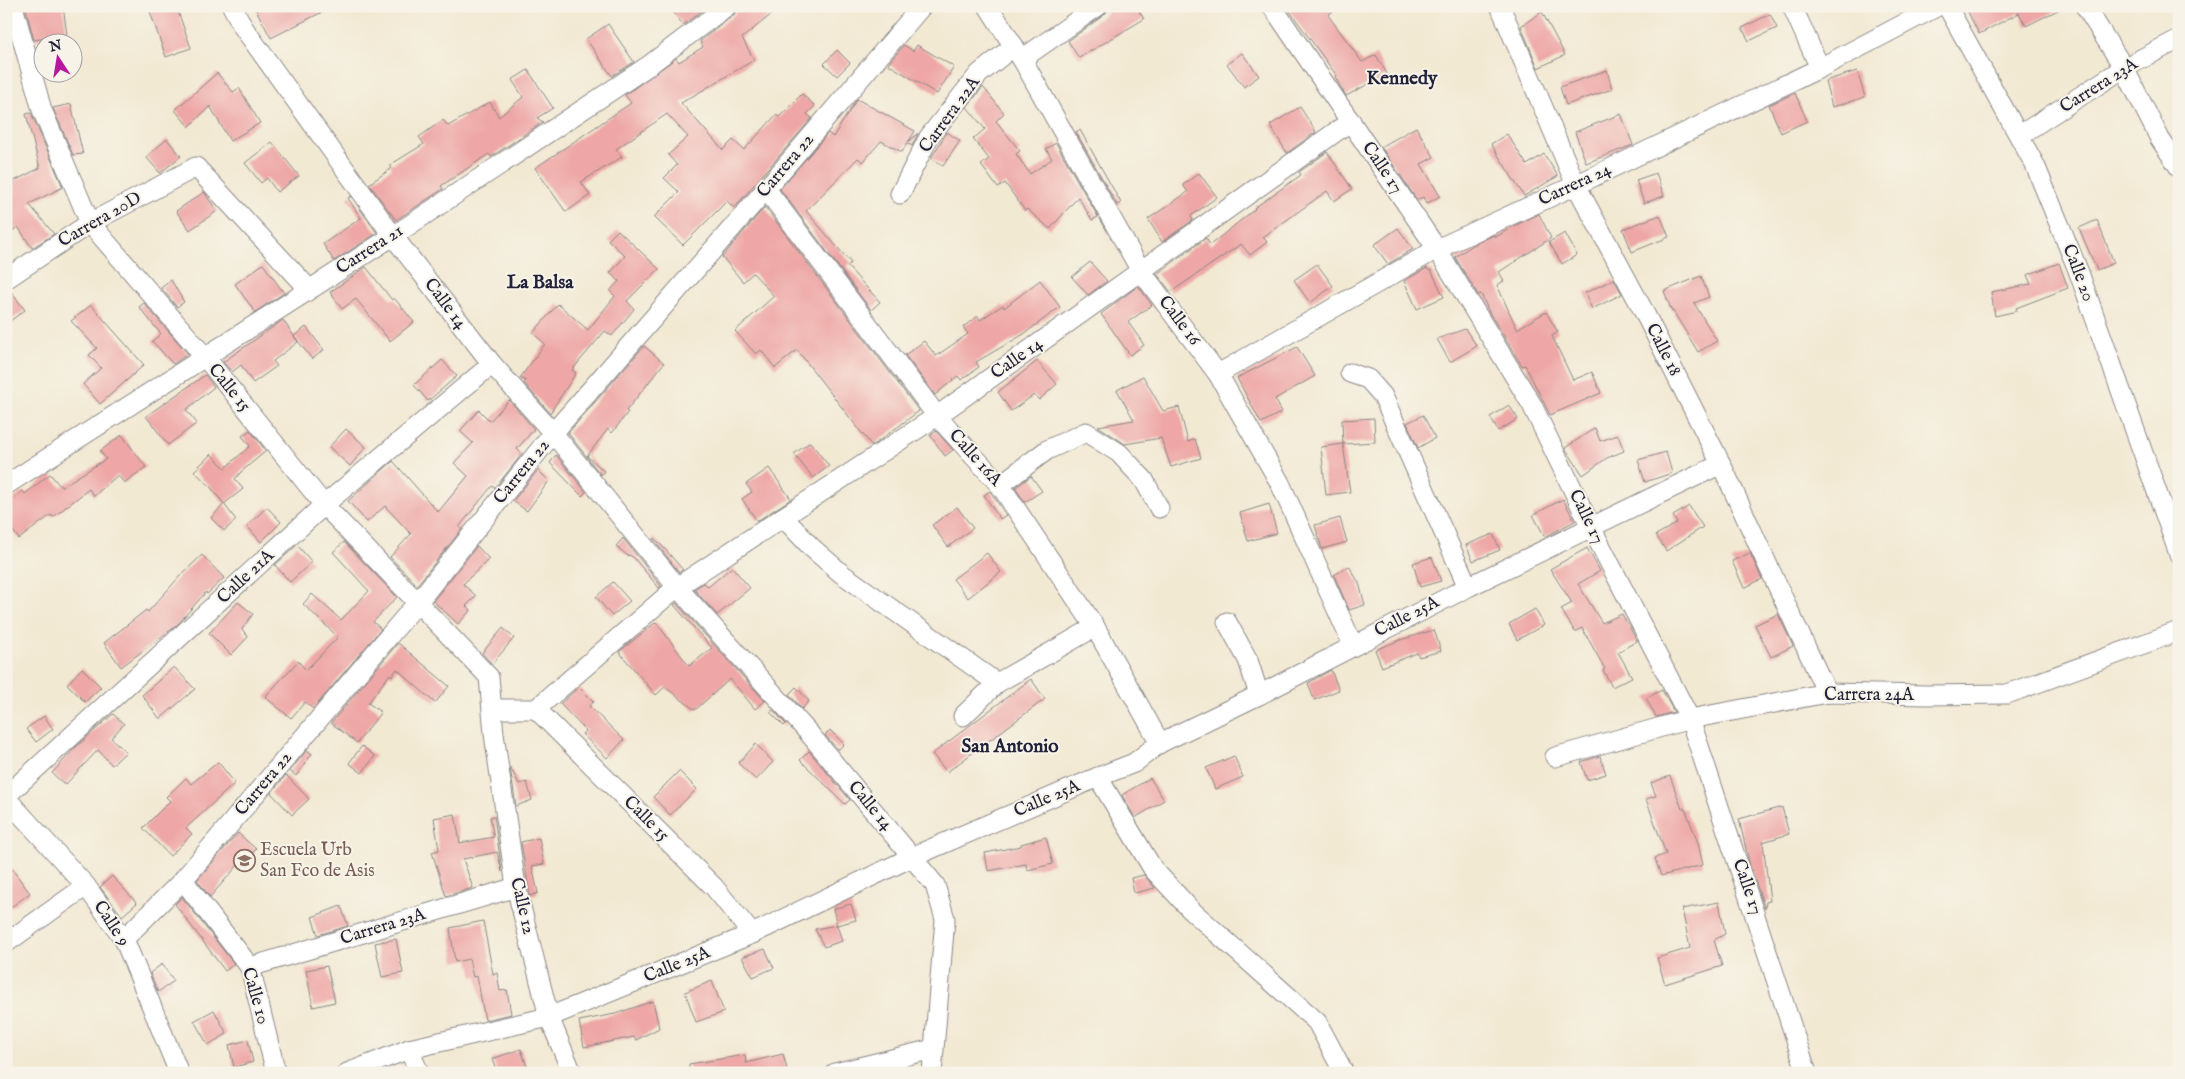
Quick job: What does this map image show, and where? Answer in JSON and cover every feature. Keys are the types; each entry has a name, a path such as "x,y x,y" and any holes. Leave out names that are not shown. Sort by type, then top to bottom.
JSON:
{"street":[{"name":"Calle 15","path":"13,6 42,110 90,223 204,357 324,505 489,678 494,734"},
{"name":"Calle 14","path":"232,6 244,27 393,236 492,364 553,433 677,586 808,732 935,885 945,919 932,1073"},
{"name":"Carrera 21","path":"6,485 393,236 648,66 727,6"},
{"name":"Carrera 22","path":"124,939 183,880 417,603 553,433 766,189 922,6"},
{"name":"Calle 16","path":"988,6 1018,53 1141,271 1218,374 1280,483 1353,645"},
{"name":"Carrera 22A","path":"900,194 929,137 980,74 1098,6"},
{"name":"Calle 17","path":"1272,6 1437,249 1532,405 1591,527 1690,719 1808,1073"},
{"name":"Calle 18","path":"1500,6 1576,185 1642,308 1720,464 1827,693"},
{"path":"1792,6 1820,68"},
{"name":"Carrera 24","path":"1218,374 1437,249 1576,185 1820,68 1938,6"},
{"name":"Calle 20","path":"1947,6 2035,165 2078,270 2179,554"},
{"path":"2085,6 2124,68 2160,139 2179,167"},
{"name":"Carrera 23A","path":"2020,135 2124,68 2179,39"},
{"name":"Calle 14","path":"536,709 677,586 938,416 1351,121"},
{"name":"Carrera 20D","path":"6,279 90,223 196,167 309,289"},
{"name":"Calle 16A","path":"766,189 938,416 1000,485 1096,627 1160,743"},
{"name":"Calle 21A","path":"6,797 324,505 492,364"},
{"path":"1350,373 1368,379 1383,396 1468,587"},
{"path":"1000,485 1046,450 1086,432 1125,460 1144,480 1159,508"},
{"name":"Calle 25A","path":"347,1073 409,1049 549,1017 752,934 912,857 1134,763 1160,743 1259,695 1468,587 1720,464"},
{"path":"783,517 811,548 842,574 997,683"},
{"path":"1228,622 1248,660 1259,695"},
{"path":"963,716 997,683 1096,627"},
{"name":"Carrera 24A","path":"1555,757 1690,719 1827,693 2008,694 2179,631"},
{"path":"493,709 536,709"},
{"name":"Calle 15","path":"536,709 714,887 752,934"},
{"name":"Calle 12","path":"494,734 516,887 549,1017 572,1073"},
{"path":"1098,777 1153,869 1191,910 1317,1022 1344,1073"},
{"name":"Calle 9","path":"6,797 86,886 124,939 180,1073"},
{"name":"Calle 10","path":"183,880 250,967 276,1073"},
{"path":"6,943 86,886"},
{"name":"Carrera 23A","path":"250,967 516,887"},
{"path":"409,1049 419,1073"},
{"path":"835,1073 934,1049"}],"building":[{"path":"25,6 63,6 67,32 32,32"},
{"path":"148,6 176,6 191,48 166,57"},
{"path":"254,6 334,6 271,38"},
{"path":"669,6 708,6 683,25"},
{"path":"738,6 782,6 742,38 754,60 681,103 723,150 733,140 744,150 776,115 779,117 802,94 815,106 807,114 812,118 734,208 727,201 683,245 654,217 679,192 664,178 677,165 668,155 688,137 667,114 616,149 622,157 581,182 590,195 566,212 535,168 631,103 625,95 676,58 679,62 703,47 700,41 734,15"},
{"path":"1111,6 1136,6 1144,19 1079,58 1068,41 1104,15"},
{"path":"1286,6 1340,6 1328,15 1362,62 1376,55 1387,74 1346,96 1335,77 1337,76"},
{"path":"1965,6 2066,6 2026,26 2019,13 1979,34"},
{"path":"1542,12 1565,55 1538,68 1521,26"},
{"path":"1770,14 1777,28 1749,41 1742,28"},
{"path":"608,24 634,62 612,76 586,39"},
{"path":"904,45 913,51 917,45 954,67 937,94 888,64"},
{"path":"837,50 850,63 837,76 824,64"},
{"path":"1242,53 1259,76 1244,87 1227,64"},
{"path":"528,70 553,108 537,118 543,122 491,157 489,154 441,186 443,189 396,220 369,184 392,168 390,165 424,144 419,137 443,120 448,126 490,102 499,117 523,97 512,80"},
{"path":"1607,70 1612,89 1566,105 1560,87"},
{"path":"1857,71 1865,97 1832,107 1825,81"},
{"path":"217,73 233,92 239,88 260,123 230,141 210,106 189,127 175,110"},
{"path":"983,87 1004,113 996,121 1020,151 1016,154 1030,174 1052,159 1046,149 1056,143 1098,217 1092,220 1078,197 1050,229 1027,209 1025,211 1005,183 998,188 981,165 989,159 973,139 985,129 967,107"},
{"path":"1795,93 1807,121 1781,133 1769,105"},
{"path":"857,99 915,131 908,142 918,133 912,146 907,143 902,152 881,141 863,162 858,158 806,211 851,263 847,266 880,302 871,310 780,189 828,133 833,137"},
{"path":"71,104 83,154 73,155 53,108"},
{"path":"1300,107 1316,132 1287,153 1270,125"},
{"path":"31,113 63,187 29,204 54,234 32,248 18,227 6,235 6,185 40,168 26,114"},
{"path":"1621,114 1633,145 1586,163 1575,132"},
{"path":"1416,127 1434,157 1421,164 1440,196 1426,204 1423,197 1417,200 1381,147"},
{"path":"1080,130 1121,203 1117,205 1076,132"},
{"path":"947,132 960,141 943,166 931,158"},
{"path":"1507,134 1527,165 1544,154 1558,176 1524,196 1491,144"},
{"path":"167,139 181,156 160,173 146,157"},
{"path":"272,142 299,176 277,192 267,178 261,183 245,163"},
{"path":"1327,152 1352,189 1334,201 1327,191 1263,237 1267,242 1250,255 1241,244 1171,292 1157,274 1206,238 1210,245 1254,208 1301,175 1299,172"},
{"path":"1199,173 1217,197 1191,216 1193,220 1162,242 1148,219 1188,192 1183,185"},
{"path":"1656,173 1664,196 1644,203 1636,180"},
{"path":"204,192 217,211 190,230 176,211"},
{"path":"351,196 377,233 334,261 323,244 361,218 348,198"},
{"path":"765,207 919,411 872,446 797,350 775,368 761,350 756,354 735,331 774,296 753,273 743,282 722,257"},
{"path":"1539,214 1551,238 1499,272 1504,281 1497,285 1517,329 1546,312 1558,332 1552,336 1573,380 1592,372 1601,393 1550,415 1525,365 1522,366 1489,312 1481,294 1478,295 1455,257 1473,245 1494,235 1496,237"},
{"path":"1660,215 1669,237 1632,252 1623,229"},
{"path":"2097,220 2114,263 2097,270 2079,228"},
{"path":"1398,228 1413,249 1388,264 1374,245"},
{"path":"618,230 659,269 627,301 634,309 612,336 605,331 572,370 576,373 550,413 524,383 526,381 520,378 545,344 533,333 558,304 588,330 615,296 610,291 619,281 610,273 625,256 608,240"},
{"path":"1565,233 1577,255 1562,264 1549,242"},
{"path":"1090,262 1107,281 1088,295 1072,277"},
{"path":"2059,263 2068,288 2016,308 2017,311 1995,316 1991,292 2031,284 2027,275"},
{"path":"263,264 284,293 255,312 235,284"},
{"path":"1317,264 1333,286 1310,303 1294,280"},
{"path":"366,267 392,300 394,298 414,322 390,341 356,299 342,309 330,292"},
{"path":"1427,268 1429,271 1431,270 1444,297 1417,309 1404,281"},
{"path":"1701,276 1709,297 1694,303 1717,341 1698,352 1672,312 1664,291"},
{"path":"1614,279 1622,294 1592,309 1585,293"},
{"path":"171,280 184,302 177,307 161,288"},
{"path":"1040,280 1060,307 1024,334 976,362 979,367 961,380 958,376 935,395 905,355 924,341 936,356 968,334 963,327 978,316 980,320 1003,305 1004,308"},
{"path":"1138,286 1152,305 1128,322 1144,345 1130,355 1101,314"},
{"path":"9,289 25,310 6,324 6,290"},
{"path":"144,303 188,354 173,364 152,341 161,334 139,307"},
{"path":"91,305 144,365 100,404 83,384 101,368 89,355 97,348 71,321"},
{"path":"283,320 298,342 273,361 277,366 253,383 241,365 232,372 223,362"},
{"path":"306,327 324,350 312,359 294,336"},
{"path":"1465,329 1477,346 1450,362 1437,339"},
{"path":"644,346 664,363 626,411 628,412 612,433 608,429 587,456 604,471 601,475 568,433"},
{"path":"1297,347 1315,376 1275,399 1282,412 1261,423 1237,378"},
{"path":"442,360 457,376 428,401 414,385"},
{"path":"1037,361 1057,384 1039,400 1034,395 1011,411 998,392"},
{"path":"205,375 214,387 186,410 197,423 168,445 146,416"},
{"path":"1143,376 1163,411 1179,407 1188,442 1195,439 1201,458 1171,467 1161,438 1125,444 1098,426 1134,420 1117,390"},
{"path":"509,400 534,429 517,449 522,454 495,488 492,486 459,527 462,529 417,585 390,557 411,534 385,506 367,522 348,501 393,461 438,512 468,476 454,463 473,443 460,431 479,410 490,421"},
{"path":"1509,405 1518,419 1498,431 1490,417"},
{"path":"1423,415 1435,438 1418,448 1407,423"},
{"path":"1374,418 1375,442 1343,444 1342,420"},
{"path":"1595,428 1600,441 1618,435 1624,451 1607,458 1583,475 1565,448"},
{"path":"346,429 366,447 350,466 329,447"},
{"path":"250,430 266,451 235,479 243,489 224,504 208,484 194,471 211,454 225,468 250,446 242,436"},
{"path":"936,431 953,450 945,456 930,435"},
{"path":"122,435 146,467 124,483 118,475 94,496 89,489 53,517 51,515 19,539 6,522 6,505 23,491 25,494 50,474 61,487 106,459 100,451"},
{"path":"810,442 829,466 813,478 794,454"},
{"path":"1343,444 1350,492 1326,495 1321,447"},
{"path":"1666,452 1672,473 1645,482 1638,460"},
{"path":"556,455 586,492 582,496 550,463"},
{"path":"769,468 791,499 757,521 742,499 752,492 746,484"},
{"path":"538,470 549,481 527,511 513,501"},
{"path":"1031,476 1042,491 1025,502 1015,488"},
{"path":"990,491 1006,515 1000,519 984,495"},
{"path":"1563,499 1575,521 1545,537 1533,515"},
{"path":"224,504 236,520 224,531 211,518"},
{"path":"1269,504 1277,533 1248,541 1240,513"},
{"path":"1689,506 1703,527 1666,551 1656,535 1677,523 1673,516"},
{"path":"267,507 281,522 261,542 247,526"},
{"path":"957,507 973,528 948,547 932,525"},
{"path":"1340,518 1347,542 1322,549 1315,525"},
{"path":"1493,534 1500,550 1473,561 1466,545"},
{"path":"623,538 661,586 659,588 634,558 628,556 616,546"},
{"path":"654,538 665,549 683,570 679,572"},
{"path":"344,542 397,597 373,622 381,629 313,709 305,702 291,718 265,697 298,661 306,670 338,637 303,604 312,594 341,620 369,591 333,552"},
{"path":"297,545 312,562 290,582 275,565"},
{"path":"477,546 489,559 463,584 476,596 466,606 471,610 458,624 433,601"},
{"path":"1587,548 1600,571 1578,584 1602,623 1622,614 1637,641 1618,652 1632,677 1612,687 1603,670 1605,669 1582,628 1575,632 1561,609 1572,603 1550,569"},
{"path":"987,553 1001,572 968,598 953,579"},
{"path":"1750,553 1762,579 1744,588 1732,561"},
{"path":"202,555 224,578 207,594 206,592 176,626 121,667 104,643 146,610 148,612 180,576"},
{"path":"1432,557 1441,581 1420,587 1413,563"},
{"path":"1349,566 1359,583 1365,605 1349,610 1334,575"},
{"path":"732,567 750,588 717,615 694,589 704,583 708,587"},
{"path":"613,582 630,601 612,616 596,597"},
{"path":"238,602 253,614 242,629 248,637 231,655 209,633"},
{"path":"676,603 765,701 755,709 730,679 695,710 665,687 656,695 619,652 656,622 689,666 712,648 674,605"},
{"path":"1535,609 1544,625 1517,640 1509,624"},
{"path":"1778,614 1793,646 1771,657 1755,625"},
{"path":"503,628 514,638 492,664 482,653"},
{"path":"1434,630 1441,651 1419,657 1417,653 1382,667 1375,650"},
{"path":"398,643 449,686 435,703 397,669 392,676 390,674 368,703 381,712 357,743 331,723"},
{"path":"174,667 195,689 160,719 142,695"},
{"path":"82,668 101,687 85,702 67,684"},
{"path":"1331,670 1339,690 1314,700 1308,683"},
{"path":"1031,679 1045,699 947,772 932,754"},
{"path":"579,687 594,702 589,706 624,740 607,758 582,734 586,731 560,704"},
{"path":"796,687 809,701 802,709 789,694"},
{"path":"1662,690 1674,712 1656,717 1646,698"},
{"path":"773,710 786,724 784,726 770,712"},
{"path":"113,714 124,724 111,738 126,752 112,765 98,750 65,785 52,773 76,747"},
{"path":"44,716 53,729 36,742 26,729"},
{"path":"830,730 844,744 838,750 825,735"},
{"path":"756,744 773,762 756,780 738,763"},
{"path":"362,746 375,756 362,773 349,763"},
{"path":"307,750 312,754 296,776 290,771"},
{"path":"809,751 850,800 845,804 800,760"},
{"path":"1234,756 1243,777 1215,789 1206,768"},
{"path":"1600,756 1606,774 1587,780 1581,762"},
{"path":"218,762 235,783 186,828 192,834 170,856 143,828 170,801 166,797 186,778 191,784"},
{"path":"510,767 519,784 527,782 532,800 516,806"},
{"path":"679,771 697,789 670,815 653,797"},
{"path":"286,775 309,799 292,815 271,793"},
{"path":"1670,776 1682,809 1685,808 1698,843 1703,865 1661,876 1655,858 1666,854 1646,799 1656,796 1651,783"},
{"path":"1150,778 1164,800 1135,818 1122,795"},
{"path":"1782,807 1789,834 1763,842 1770,901 1766,902 1765,909 1750,866 1739,819"},
{"path":"455,814 460,843 494,837 490,817 494,816 502,872 497,852 463,859 473,888 446,896 432,852 439,850 434,818"},
{"path":"238,833 256,849 241,868 238,865 210,897 197,880"},
{"path":"1046,837 1053,864 1027,870 1026,864 988,871 985,853 1021,846 1021,844"},
{"path":"539,838 544,864 532,866 538,893 530,896 521,842"},
{"path":"6,861 30,893 6,911"},
{"path":"1144,875 1155,888 1134,893 1131,878"},
{"path":"112,876 137,903 122,916 100,887"},
{"path":"182,897 234,964 225,971 175,904"},
{"path":"1719,902 1725,934 1714,940 1722,966 1665,984 1657,958 1690,948 1682,909"},
{"path":"851,904 856,920 837,925 833,909"},
{"path":"341,906 348,926 318,935 312,917"},
{"path":"483,921 493,974 497,973 500,991 507,990 511,1014 485,1020 477,976 473,977 469,959 455,962 450,928"},
{"path":"837,925 842,941 824,947 815,929"},
{"path":"396,939 403,973 382,977 375,943"},
{"path":"765,949 774,968 753,977 742,957"},
{"path":"162,964 174,981 158,992 150,973"},
{"path":"327,966 335,1002 313,1007 306,970"},
{"path":"712,981 724,1012 696,1022 685,992"},
{"path":"653,1001 659,1028 636,1040 634,1037 584,1047 579,1021 615,1014"},
{"path":"214,1010 227,1034 208,1045 194,1021"},
{"path":"248,1040 253,1062 234,1067 229,1045"},
{"path":"521,1049 529,1073 497,1073 492,1059"},
{"path":"783,1054 788,1073 689,1073 689,1064 745,1055 746,1063"}],"place":[{"name":"Escuela Urb San Fco de Asis","path":"244,860"}],"district":[{"name":"Kennedy","path":"1402,79"},
{"name":"La Balsa","path":"540,283"},
{"name":"San Antonio","path":"1010,747"}]}
